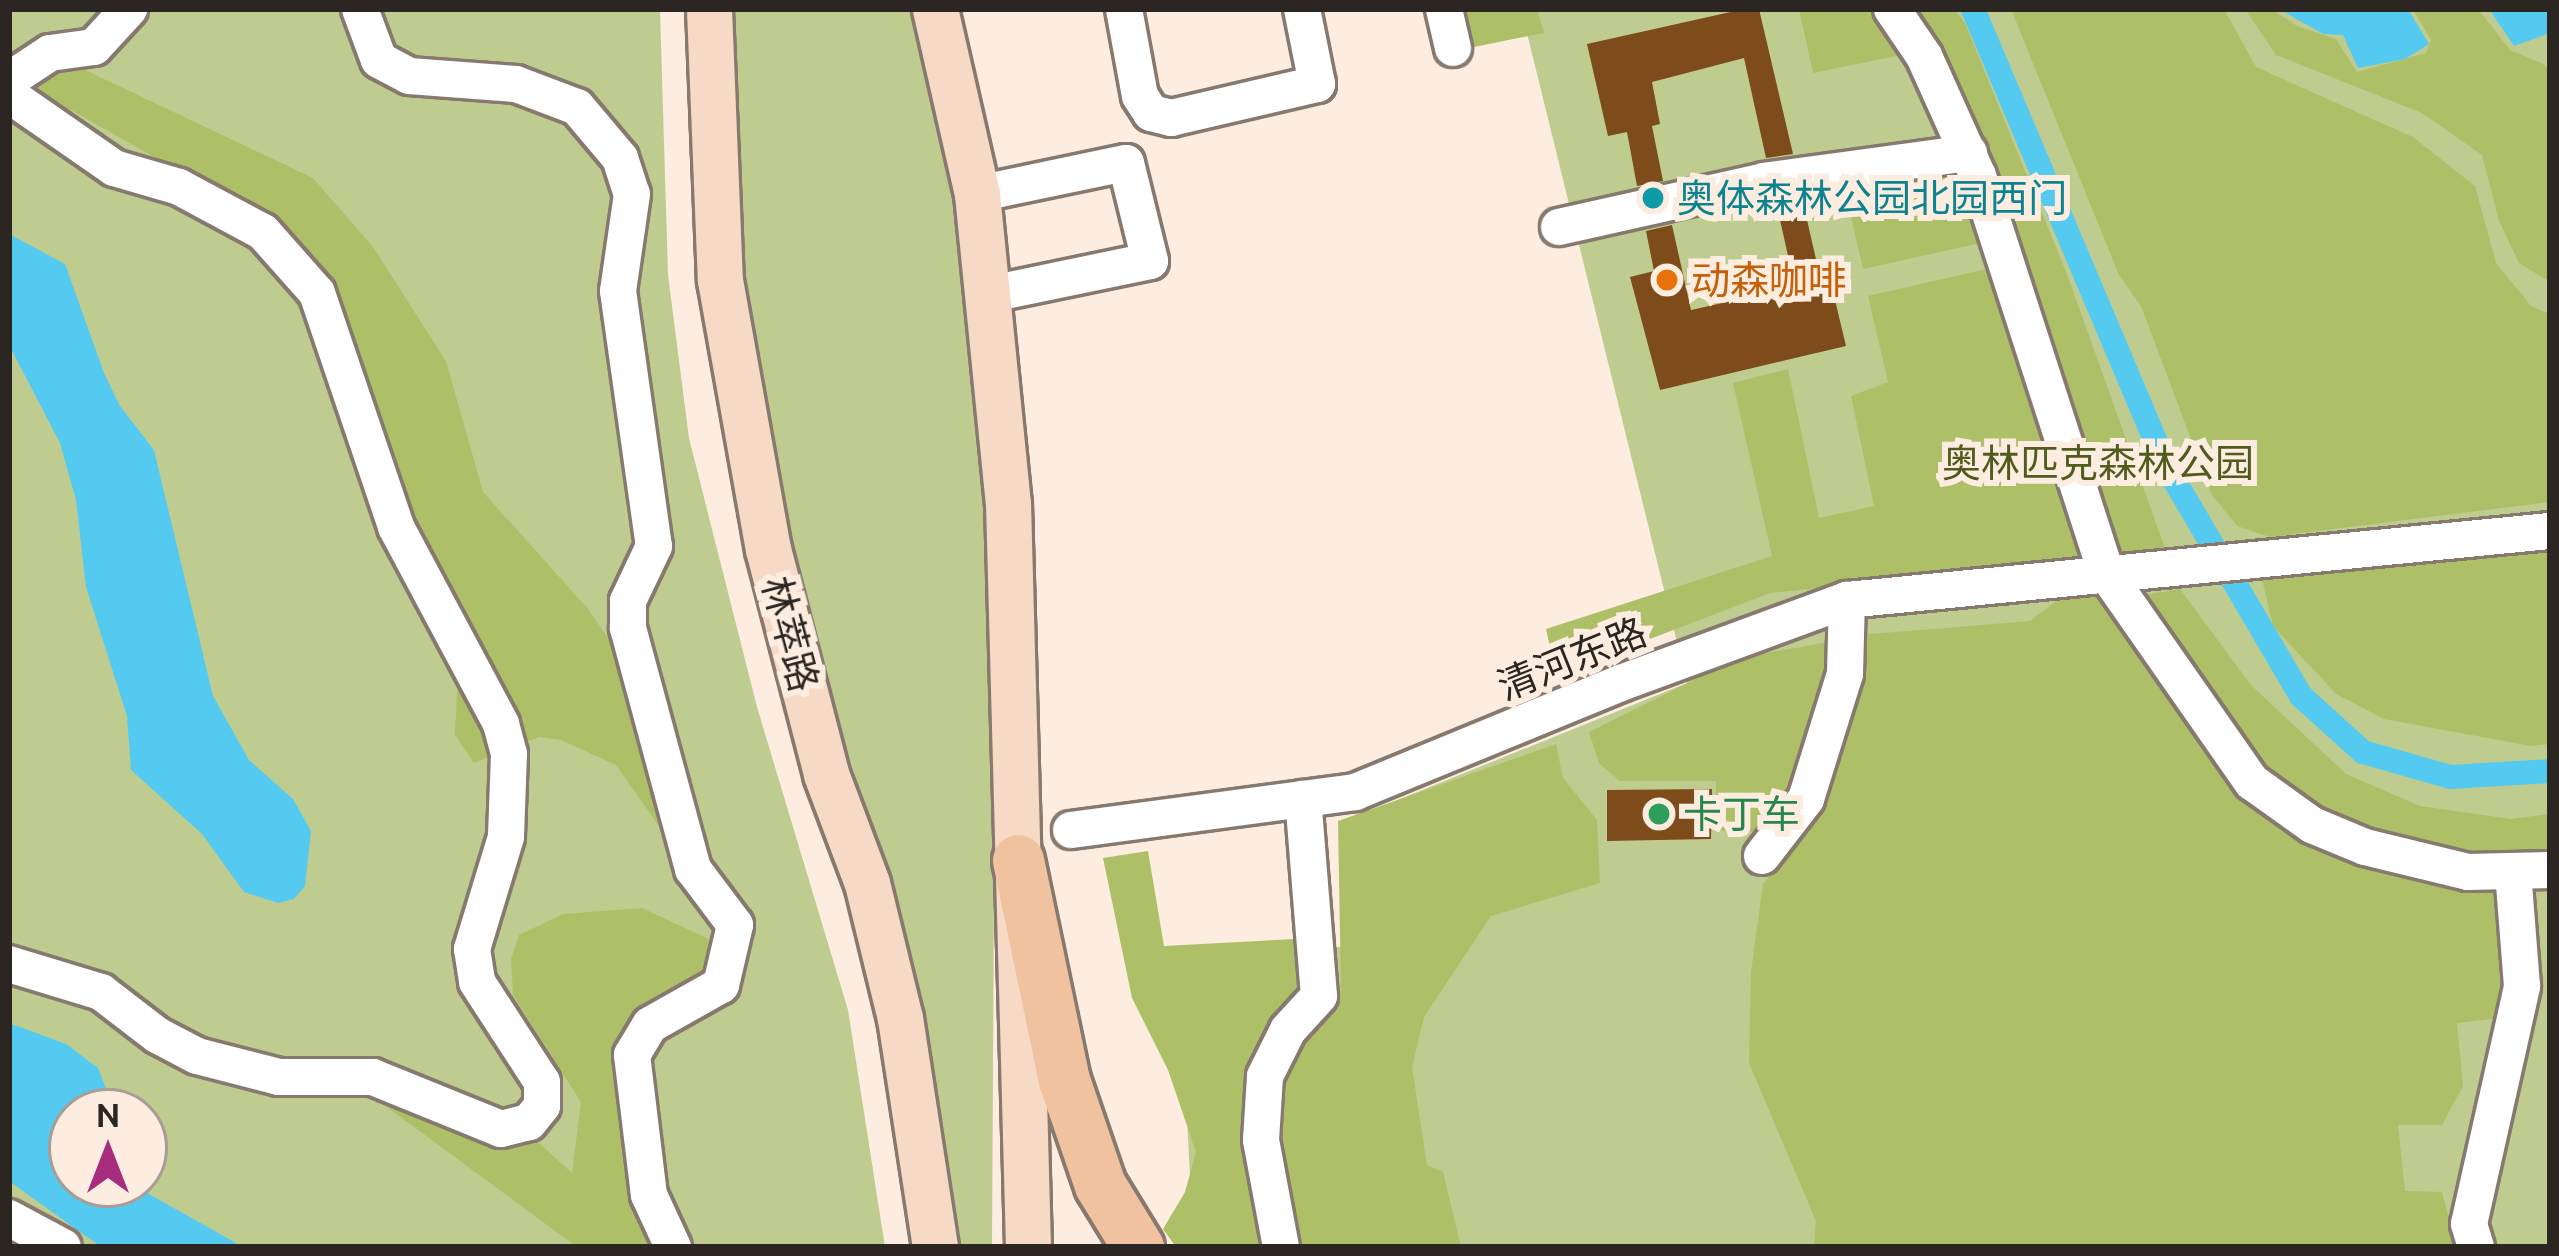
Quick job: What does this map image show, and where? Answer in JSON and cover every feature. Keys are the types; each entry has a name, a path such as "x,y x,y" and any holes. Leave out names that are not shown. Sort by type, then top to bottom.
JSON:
{"highway":[{"path":"1018,860 1064,1080 1100,1184 1138,1247"}],"main road":[{"name":"林萃路","path":"709,9 720,280 764,526 826,774 867,883 900,1018 935,1247"},
{"path":"935,9 977,194 991,294 1009,503 1028,1247"}],"lane":[{"path":"9,80 50,53 94,47 128,9"},
{"path":"360,9 379,60 410,76 516,84 577,107 620,158 632,194 618,291 654,546 628,601 628,628 693,869 735,925 721,985 650,1025 632,1055 649,1195 673,1247"},
{"path":"1128,10 1140,96 1151,113 1171,118 1317,84 1302,9"},
{"path":"1444,9 1453,48"},
{"path":"1892,9 1924,56 1969,153 2038,352 2066,461 2106,573 2252,782 2312,825 2365,847 2468,872 2550,870"},
{"path":"9,95 114,168 178,187 244,220 296,263 317,293 396,526 505,739 506,837 472,949 477,982 542,1082 542,1106 529,1122 501,1129 373,1077 279,1077 197,1057 157,1035 101,992 9,964"},
{"path":"1559,227 1764,181 1969,153"},
{"path":"977,194 1126,164 1150,261 991,294"},
{"name":"清河东路","path":"1071,830 1355,792 1621,683 1847,600 2550,531"},
{"path":"1762,856 1806,799 1845,674 1847,600"},
{"path":"1281,1247 1262,1140 1265,1076 1288,1030 1319,997 1303,799"},
{"path":"2476,1247 2469,1224 2522,986 2513,871"},
{"path":"9,1218 64,1247"}],"green space":[{"path":"9,9 660,9 668,275 689,438 757,707 848,1010 885,1247 9,1247"},
{"path":"730,9 911,9 954,170 987,421 995,707 992,1247 956,1247 892,884 842,737 782,521 751,357"},
{"path":"1466,9 1537,9 1544,33 1474,47"},
{"name":"奥林匹克森林公园","path":"1521,9 2550,9 2550,1247 1242,1247 1191,1195 1178,947 1353,947 1358,816 1687,683"},
{"path":"1799,9 1877,9 1906,54 1813,73"},
{"path":"1901,9 1954,9 1965,23 2068,277 2166,551 2110,557"},
{"path":"2011,9 2224,9 2256,67 2413,137 2475,186 2496,263 2531,306 2550,314 2550,502 2270,537 2237,526 2212,495 2141,306 2119,275"},
{"path":"2245,9 2271,9 2297,26 2336,39 2357,72 2426,53 2431,40 2413,9 2478,9 2510,50 2544,64 2550,72 2550,282 2519,263 2499,221 2482,155 2422,113 2276,55"},
{"path":"64,60 313,178 373,247 446,361 483,492 588,609 617,651 666,836 616,765 561,740 539,737 474,763 455,735 457,692 479,656 430,566 343,324 305,319 265,253 250,211 23,83"},
{"path":"1956,188 1980,243 1863,269 1849,208"},
{"path":"1991,268 2023,354 2080,562 1770,593 1556,675 1546,629 1772,556 1733,383 1788,369 1819,518 1874,506 1851,396 1888,382 1868,296"},
{"path":"2550,547 2550,744 2531,746 2384,719 2336,694 2273,626 2262,579"},
{"path":"2180,589 2251,685 2346,774 2420,806 2511,819 2550,814 2550,858 2465,860 2371,836 2308,806 2252,763 2143,595"},
{"path":"2099,593 2284,822 2507,883 2513,982 2500,1018 2457,1023 2463,1086 2442,1125 2398,1125 2405,1191 2442,1192 2456,1247 1814,1247 1816,1221 1749,1063 1751,972 1763,884 1809,827 1837,740 1859,635 2030,621 2064,595"},
{"path":"1829,642 1819,730 1773,833 1716,830 1716,781 1620,781 1599,763 1589,732 1738,658"},
{"path":"1556,744 1563,778 1597,820 1600,883 1491,916 1424,1017 1412,1067 1427,1165 1443,1172 1461,1247 1295,1247 1273,1142 1276,1079 1341,990 1338,821"},
{"path":"1148,851 1164,946 1294,939 1302,991 1268,1032 1270,1247 1176,1247 1163,1229 1185,1192 1196,1152 1168,1070 1132,998 1103,858"},
{"path":"642,908 711,940 700,978 630,1036 619,1110 660,1247 577,1247 372,1096 395,1094 480,1136 538,1142 572,1173 581,1102 513,995 511,959 519,935 563,914"}],"water":[{"path":"2279,9 2408,9 2429,44 2405,59 2358,68 2343,35 2323,34"},
{"path":"2489,9 2550,9 2550,33 2514,46"},
{"path":"9,234 65,264 104,373 120,406 154,450 213,696 249,760 293,799 311,831 305,886 294,899 278,903 244,892 202,834 131,770 127,716 86,587 76,500 60,443 9,345"},
{"path":"9,1023 66,1044 98,1068 106,1088 48,1088 48,1208 168,1205 243,1247 101,1247 9,1181"}],"building":[{"path":"1759,9 1793,154 1766,158 1744,58 1652,82 1660,124 1652,126 1663,181 1637,186 1627,132 1608,136 1587,44"},
{"path":"1802,198 1821,281 1830,279 1846,346 1660,390 1630,277 1654,271 1646,231 1672,225 1691,310 1795,287 1776,202"},
{"name":"卡丁车","path":"1712,789 1711,839 1607,841 1607,790"}],"waterway":[{"path":"1973,9 2166,466 2301,696 2363,752 2450,777 2550,771"}],"place":[{"name":"奥体森林公园北园西门","path":"1653,198"},
{"name":"动森咖啡","path":"1667,280"},
{"name":"卡丁车","path":"1659,814"}]}
